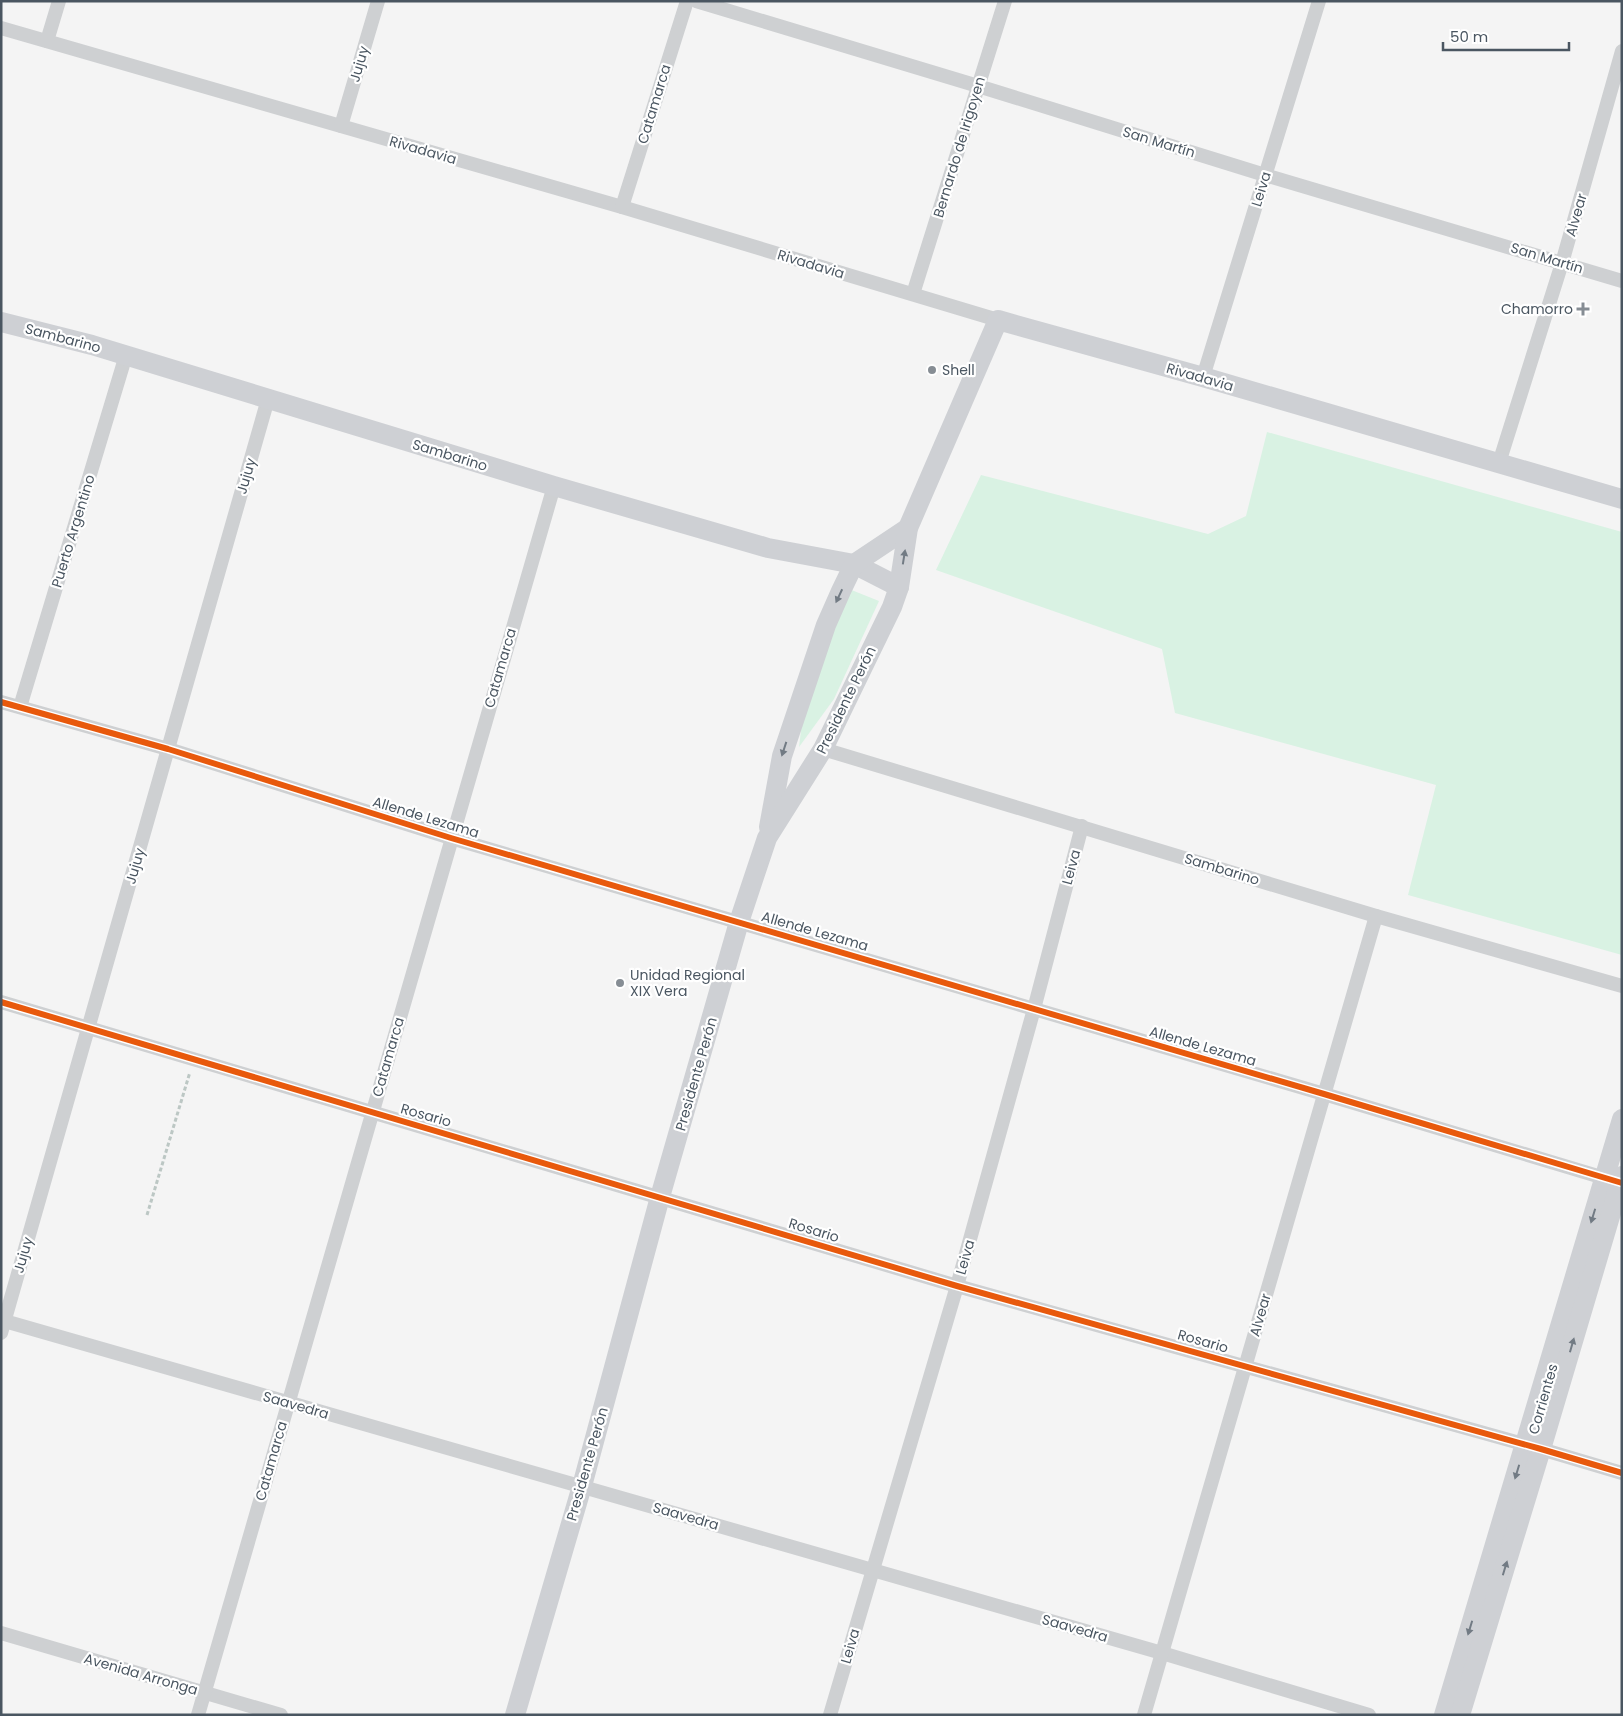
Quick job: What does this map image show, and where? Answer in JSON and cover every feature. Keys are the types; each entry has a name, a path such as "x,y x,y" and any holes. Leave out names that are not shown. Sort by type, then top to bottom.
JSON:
{"street":[{"path":"47,42 59,1"},
{"name":"Jujuy","path":"341,126 378,1"},
{"name":"Catamarca","path":"622,207 686,1"},
{"name":"San Martín","path":"696,1 1265,175 1622,281"},
{"name":"Bernardo de Irigoyen","path":"913,294 1005,1"},
{"name":"Leiva","path":"1203,377 1319,1"},
{"name":"Rivadavia","path":"1,28 622,207 998,320 1203,377 1622,499"},
{"name":"Alvear","path":"1499,463 1562,263 1622,51"},
{"name":"Presidente Perón","path":"515,1715 582,1486 660,1197 739,922 767,838 823,749 892,607 899,586 908,528 998,320"},
{"name":"Sambarino","path":"1,322 126,355 554,486 768,548 854,564 899,586"},
{"name":"Puerto Argentino","path":"20,708 126,355"},
{"name":"Jujuy","path":"2,1325 268,399"},
{"name":"Catamarca","path":"198,1715 554,486"},
{"path":"767,838 782,756 826,624 854,564 908,528"},
{"name":"Allende Lezama","path":"1,702 168,749 451,838 1617,1180"},
{"name":"Sambarino","path":"823,749 1376,916 1622,986"},
{"name":"Leiva","path":"830,1715 957,1286 1034,1009 1082,826"},
{"name":"Alvear","path":"1144,1715 1376,916"},
{"name":"Rosario","path":"1,1002 957,1286 1622,1473"},
{"name":"Corrientes","path":"1444,1715 1533,1447 1617,1180 1622,1119"},
{"name":"Saavedra","path":"2,1325 288,1402 1162,1653 1369,1715"},
{"name":"Corrientes","path":"1460,1715 1533,1447"},
{"name":"Avenida Arronga","path":"1,1633 281,1715"}],"path":[{"path":"147,1215 194,1059"}],"green space":[{"path":"1267,432 1622,532 1622,955 1408,895 1436,785 1175,713 1162,649 936,570 981,475 1208,534 1246,516"},
{"path":"849,589 879,601 834,699 799,747 804,706"}],"cycle path":[{"path":"1,702 168,749 451,838 1622,1183"},
{"path":"1,1002 957,1286 1622,1473"}],"place":[{"name":"Chamorro","path":"1583,309"},
{"name":"Shell","path":"932,370"},
{"name":"Unidad Regional XIX Vera","path":"620,983"}]}
